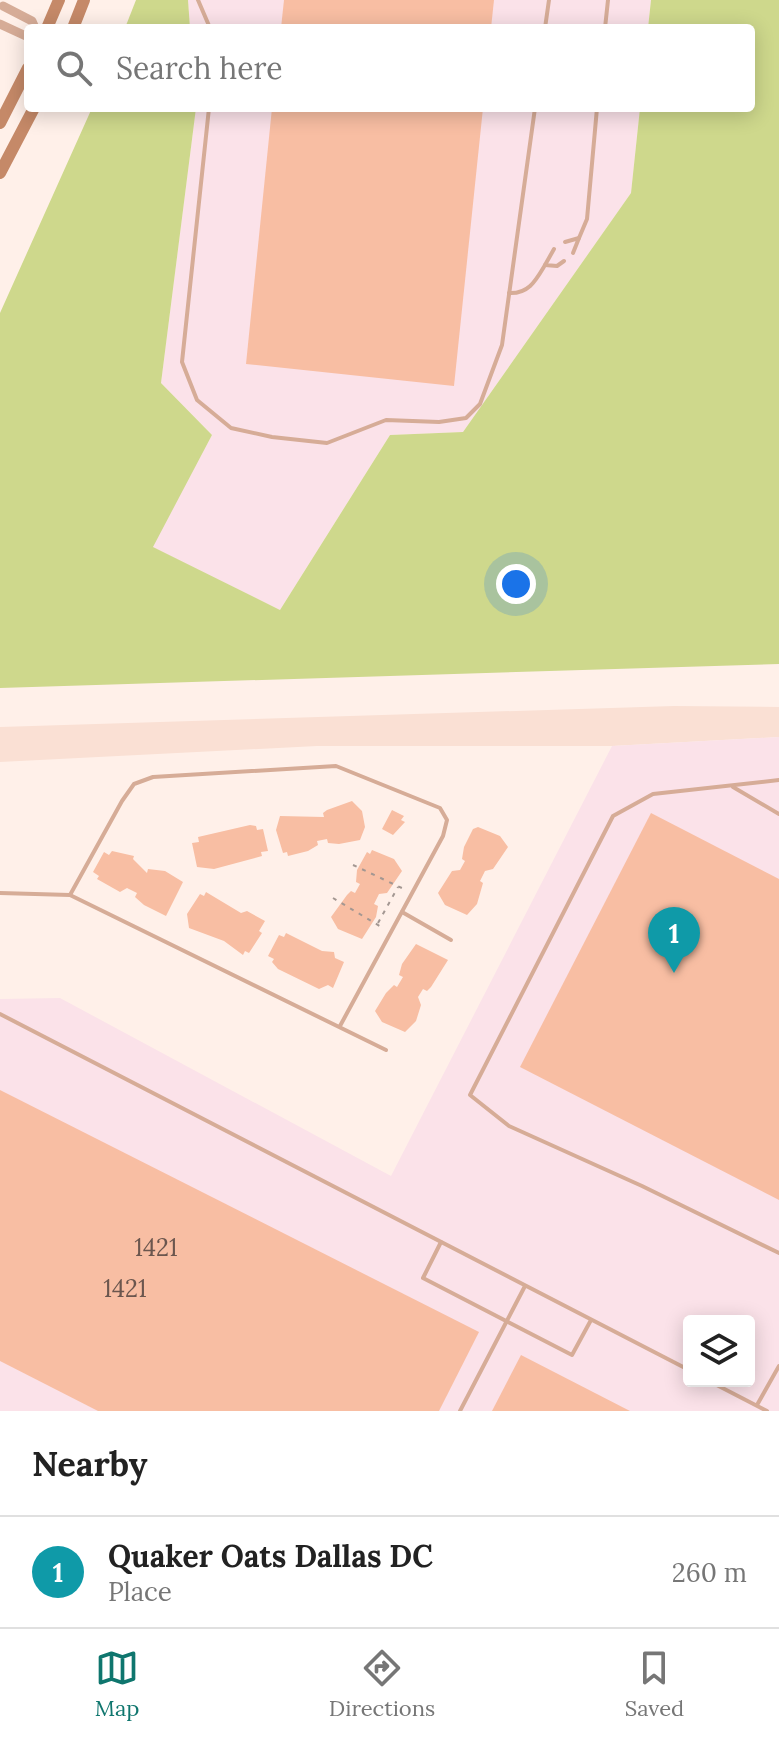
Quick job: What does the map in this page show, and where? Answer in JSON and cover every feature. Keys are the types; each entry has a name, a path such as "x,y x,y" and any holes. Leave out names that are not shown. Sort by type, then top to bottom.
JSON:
{"main road":[{"path":"49,24 59,0"},
{"path":"75,24 84,0"},
{"path":"0,123 24,76"},
{"path":"0,173 32,112"}],"street":[{"path":"3,6 33,24"},
{"path":"0,24 24,35"}],"lane":[{"path":"198,0 208,24"},
{"path":"546,24 549,0"},
{"path":"605,24 608,0"},
{"path":"209,112 182,362 197,400 231,428 272,437 327,443 386,420 439,422 466,418 480,404 494,374 502,345 534,112"},
{"path":"573,253 587,219 597,112"},
{"path":"565,242 579,238"},
{"path":"509,293 519,293 532,285 554,249"},
{"path":"545,265 557,266 564,261"},
{"path":"70,895 134,784 153,777 336,766 440,808 447,820 443,836 340,1026"},
{"path":"779,780 653,794 613,816 470,1095 509,1126 779,1253"},
{"path":"730,786 779,814"},
{"path":"0,893 70,895 386,1050"},
{"path":"402,912 451,940"},
{"path":"0,1014 683,1367"},
{"path":"441,1242 423,1278 572,1355 591,1320"},
{"path":"460,1411 525,1286"},
{"path":"757,1405 779,1366"},
{"path":"721,1387 767,1411"}],"path":[{"path":"353,865 412,893"},
{"path":"378,924 398,887"},
{"path":"333,898 391,932"}],"shaded area":[{"path":"188,0 651,0 648,24 190,24"},
{"path":"195,112 640,112 631,193 463,432 390,435 280,610 152,547 212,435 161,383"},
{"path":"674,706 779,707 779,737 612,746 317,746 0,762 0,727"},
{"path":"779,737 779,1411 0,1411 0,999 60,998 391,1176 612,746"}],"green space":[{"path":"136,0 188,0 190,24 127,24"},
{"path":"651,0 779,0 779,664 0,688 0,313 90,112 195,112 161,383 212,435 153,547 280,610 390,435 463,432 631,193 640,112 755,112 755,24 648,24"}],"building":[{"path":"284,0 494,0 491,24 281,24"},
{"path":"272,112 483,112 454,386 246,364"},
{"path":"352,801 362,811 365,827 360,840 339,844 328,843 327,839 317,841 318,845 308,851 288,856 287,852 283,853 276,830 280,816 324,817 323,813 327,810"},
{"path":"392,810 404,816 401,820 405,822 393,835 382,829"},
{"path":"651,813 779,879 779,1200 520,1067"},
{"path":"256,826 257,830 263,829 268,851 261,852 262,856 214,869 197,867 192,843 199,842 198,837"},
{"path":"478,827 500,836 508,847 493,869 485,871 480,881 483,883 477,904 467,915 445,905 438,893 452,871 460,870 465,861 462,859 464,847 473,829"},
{"path":"372,850 394,859 402,871 387,893 379,894 374,904 378,906 376,917 362,939 338,929 331,917 351,891 355,893 360,884 356,882 357,870 367,852 370,854"},
{"path":"112,851 134,856 133,859 147,873 148,869 165,871 183,882 166,916 144,905 135,897 137,893 127,888 120,892 97,879 99,876 93,872 104,852 109,855"},
{"path":"206,892 241,913 247,911 265,921 259,931 262,933 249,953 245,951 243,955 224,941 189,928 187,914 200,894 204,896"},
{"path":"286,933 322,951 334,952 335,958 344,962 333,988 328,985 319,989 278,969 272,962 274,959 268,956 279,935 284,937"},
{"path":"416,944 448,960 431,987 427,991 423,989 418,997 421,1005 416,1021 405,1032 382,1022 375,1011 386,993 394,985 397,987 403,977 399,975 402,964"},
{"path":"0,1090 479,1332 439,1411 98,1411 0,1361"},
{"path":"521,1355 630,1411 492,1411"}],"place":[{"name":"Quaker Oats Dallas DC","path":"674,973"}]}
